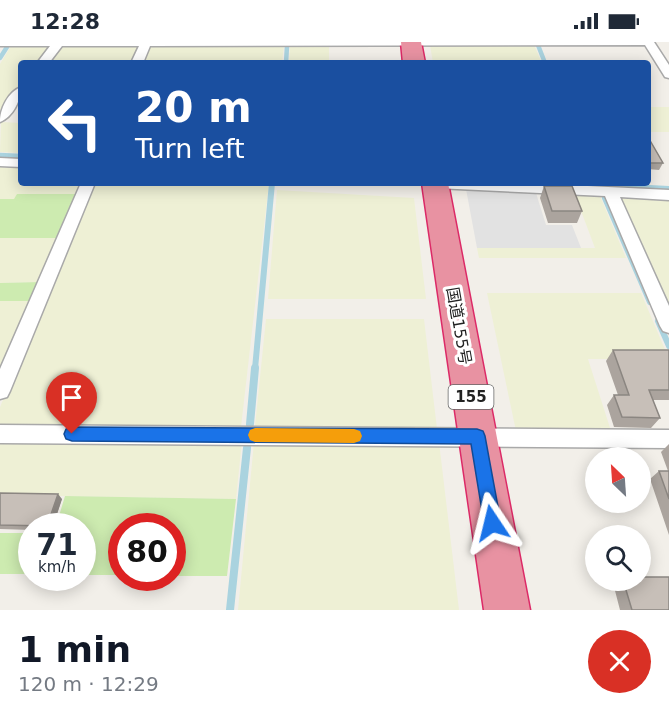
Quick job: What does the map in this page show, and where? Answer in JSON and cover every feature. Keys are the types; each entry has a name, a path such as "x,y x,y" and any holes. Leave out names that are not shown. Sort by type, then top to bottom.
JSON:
{"highway":[{"name":"国道155号","path":"435,186 507,610"}],"street":[{"path":"45,60 59,42"},
{"path":"138,60 146,42"},
{"path":"0,43 146,42 412,49 648,42 669,74"},
{"path":"0,118 18,95"},
{"path":"0,162 18,164"},
{"path":"0,391 87,186"},
{"path":"493,186 669,195"},
{"path":"610,192 669,326"},
{"path":"0,434 669,439"}],"green space":[{"path":"51,45 40,60 18,60 18,88 0,110 0,64 11,46"},
{"path":"65,45 138,45 141,47 135,60 49,60 59,47"},
{"path":"284,45 282,60 143,60 149,46"},
{"path":"290,45 329,45 329,60 289,60"},
{"path":"430,45 534,45 541,60 432,60"},
{"path":"651,107 669,107 669,132 651,132"},
{"path":"1,122 18,123 18,153 0,152"},
{"path":"0,167 18,168 18,186 81,186 77,194 17,194 15,199 0,199"},
{"path":"93,186 269,186 241,427 0,426 0,407"},
{"path":"277,190 414,198 426,299 268,299"},
{"path":"17,194 77,194 58,238 0,238 0,199 14,199"},
{"path":"575,195 600,196 626,258 479,258 477,248 595,248"},
{"path":"616,198 669,201 669,314"},
{"path":"0,238 58,238 40,282 0,283"},
{"path":"40,282 31,301 0,301 0,283"},
{"path":"487,293 641,293 669,359 588,359 611,431 516,431"},
{"path":"0,301 31,301 0,373"},
{"path":"266,319 424,319 437,429 255,426"},
{"path":"0,438 242,441 236,499 0,495"},
{"path":"254,442 439,442 459,610 238,610"},
{"path":"65,496 236,499 227,576 186,576 186,513 108,513 108,575 96,575 96,513 60,513"},
{"path":"0,533 18,533 18,574 0,574"}],"shaded area":[{"path":"466,189 536,193 546,225 572,225 581,248 477,248"}],"building":[{"path":"651,142 663,163 651,163"},
{"path":"544,186 572,186 582,211 552,211"},
{"path":"613,350 669,350 669,390 649,390 660,418 622,417 614,395 629,395"},
{"path":"659,471 669,471 669,499"},
{"path":"0,493 58,494 51,513 18,513 18,525 0,525"},
{"path":"651,577 669,577 669,610 632,610 626,591 651,591"}],"waterway":[{"path":"538,45 544,60"},
{"path":"286,60 287,46"},
{"path":"0,58 7,47"},
{"path":"0,155 18,156"},
{"path":"255,369 272,186"},
{"path":"610,186 669,189"},
{"path":"605,198 650,302"},
{"path":"658,321 669,346"},
{"path":"250,424 255,368"},
{"path":"230,610 247,448"}],"slow traffic":[{"path":"255,435 354,436"}],"route":[{"path":"72,434 477,436 492,523"}]}
